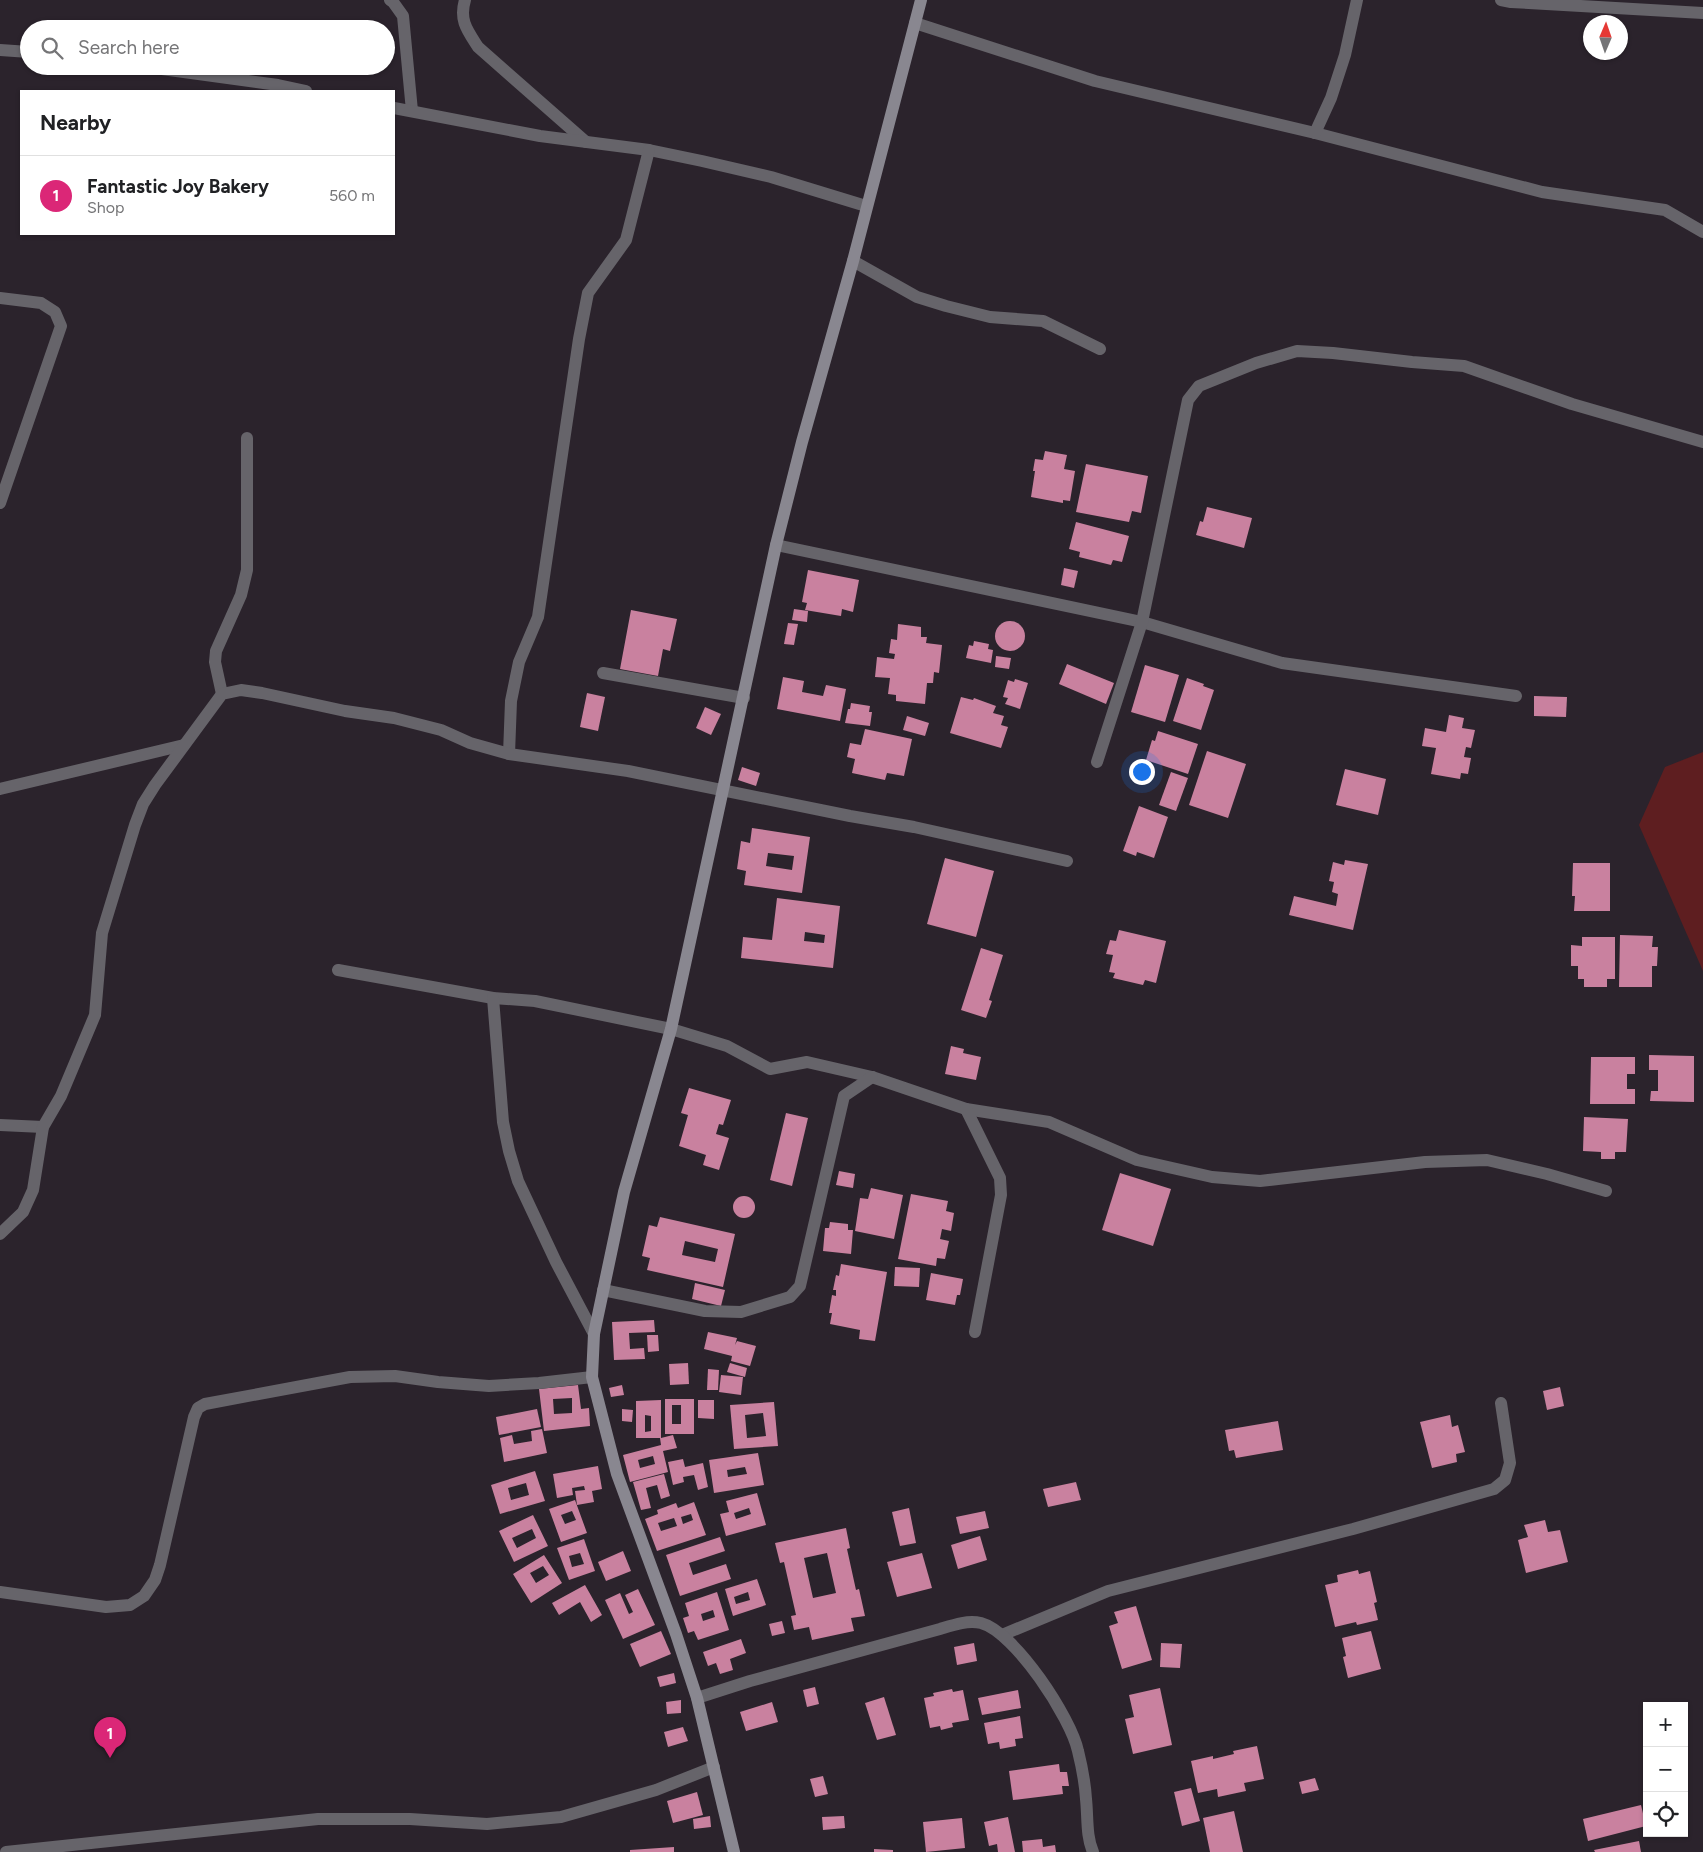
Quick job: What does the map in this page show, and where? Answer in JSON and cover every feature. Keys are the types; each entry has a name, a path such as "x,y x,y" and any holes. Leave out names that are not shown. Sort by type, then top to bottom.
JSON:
{"street":[{"path":"390,0 403,16 412,111"},
{"path":"465,0 461,12 467,31 478,47 586,142"},
{"path":"734,1852 697,1698 676,1634 617,1474 592,1377 594,1334 624,1192 670,1029 776,545 921,0"},
{"path":"1315,133 1331,98 1345,55 1357,0"},
{"path":"1500,0 1703,13"},
{"path":"915,23 1095,81 1315,133 1542,192 1665,210 1703,232"},
{"path":"0,50 20,51"},
{"path":"205,75 301,90"},
{"path":"395,108 540,136 649,150 771,177 866,206"},
{"path":"509,754 511,700 519,662 538,617 579,339 588,293 626,240 649,150"},
{"path":"853,261 917,297 990,317 1043,321 1100,349"},
{"path":"0,298 41,303 55,312 61,326 0,503"},
{"path":"1097,762 1142,622 1188,400 1199,386 1256,363 1297,351 1464,366 1572,404 1703,442"},
{"path":"222,694 215,662 216,651 241,595 247,570 247,438"},
{"path":"776,545 1142,622 1282,663 1516,696"},
{"path":"603,673 744,698"},
{"path":"0,1234 23,1212 33,1190 43,1127 62,1096 95,1015 102,933 143,804 222,694 241,690 345,711 394,718 441,730 470,743 509,754 628,771 850,816 914,827 1067,861"},
{"path":"0,789 184,745"},
{"path":"338,970 493,998 535,1000 670,1029 727,1046 770,1069 807,1062 872,1077 966,1109 1049,1122 1137,1160 1212,1177 1260,1181 1425,1162 1487,1160 1547,1174 1606,1191"},
{"path":"493,998 503,1122 509,1151 522,1190 556,1262 594,1334"},
{"path":"603,1290 705,1311 741,1312 790,1297 800,1286 844,1096 872,1077"},
{"path":"966,1109 1000,1178 1001,1195 975,1332"},
{"path":"0,1125 43,1127"},
{"path":"0,1592 106,1607 130,1605 144,1596 155,1580 160,1565 194,1417 198,1408 205,1404 350,1377 394,1376 489,1386 539,1384 592,1377"},
{"path":"1002,1635 1108,1591 1353,1529 1494,1489 1505,1480 1510,1462 1501,1402"},
{"path":"697,1698 750,1681 964,1623 983,1624 1002,1635 1016,1651 1057,1703 1071,1727 1083,1773 1087,1828 1093,1852"},
{"path":"6,1852 318,1819 410,1820 487,1824 561,1817 656,1790 714,1767"}],"shaded area":[{"path":"1703,752 1703,971 1639,825 1665,767"}],"building":[{"path":"1045,451 1067,455 1064,469 1075,471 1070,501 1063,500 1063,503 1031,497 1035,459 1043,460"},
{"path":"1086,464 1148,476 1141,513 1132,511 1129,522 1076,512"},
{"path":"1207,507 1252,518 1244,548 1196,535 1200,521 1203,522"},
{"path":"1076,522 1129,536 1122,562 1113,560 1111,565 1079,557 1080,552 1069,549"},
{"path":"1064,568 1078,571 1074,588 1061,585"},
{"path":"808,570 859,580 853,612 842,609 841,616 805,610 807,603 802,602"},
{"path":"794,609 808,611 807,622 792,620"},
{"path":"631,610 677,619 670,651 663,649 658,676 620,669"},
{"path":"1010,621 1021,625 1025,636 1021,647 1010,651 999,647 995,636 999,625"},
{"path":"788,623 798,624 794,645 784,644"},
{"path":"898,624 921,627 921,637 927,637 926,643 942,645 939,673 934,672 933,683 927,683 925,704 896,701 896,695 888,694 890,678 875,677 877,657 894,659 895,654 889,653 891,639 897,640"},
{"path":"974,641 989,644 988,649 993,650 991,663 966,658 969,645 973,646"},
{"path":"996,656 1011,658 1009,669 995,667"},
{"path":"1067,664 1114,683 1106,704 1059,684"},
{"path":"1145,665 1179,675 1165,722 1131,712"},
{"path":"783,677 804,681 802,692 823,696 826,685 846,689 840,721 777,709"},
{"path":"1187,678 1214,690 1201,730 1173,721"},
{"path":"1015,679 1028,683 1020,709 1005,704 1008,698 1003,697 1008,680 1014,682"},
{"path":"587,693 605,697 598,731 580,727"},
{"path":"1534,696 1567,697 1566,717 1534,716"},
{"path":"961,697 973,700 974,698 996,706 993,713 1004,716 1001,725 1008,727 1001,748 950,733"},
{"path":"851,703 870,706 869,712 872,712 870,726 845,723"},
{"path":"705,707 721,714 711,735 696,728"},
{"path":"1449,715 1464,718 1462,728 1475,730 1471,748 1466,747 1464,757 1471,758 1468,774 1461,773 1460,779 1431,774 1436,748 1422,746 1425,728 1446,732"},
{"path":"907,716 929,723 925,736 903,730"},
{"path":"865,729 912,739 904,776 887,773 885,780 852,773 855,759 847,757 850,743 861,745"},
{"path":"1158,731 1198,744 1188,774 1146,760 1152,740 1155,741"},
{"path":"1207,751 1246,764 1228,818 1189,805"},
{"path":"742,767 760,773 756,786 738,780"},
{"path":"1345,769 1386,779 1378,815 1336,805"},
{"path":"1171,772 1188,778 1176,811 1159,805"},
{"path":"1139,806 1168,817 1154,858 1137,852 1136,856 1123,851"},
{"path":"752,828 810,837 802,893 744,885 746,871 737,869 741,841 750,843","holes":["768,853 794,856 792,870 766,866"]},
{"path":"945,858 994,871 976,937 927,924"},
{"path":"1345,860 1368,864 1353,930 1289,915 1294,896 1336,906 1338,894 1332,892 1334,882 1329,881 1333,862 1344,865"},
{"path":"1573,863 1610,863 1610,911 1574,911 1575,896 1572,896"},
{"path":"777,898 840,906 833,968 741,958 743,937 772,940","holes":["805,932 825,935 824,943 804,941"]},
{"path":"1119,930 1166,941 1156,983 1145,980 1143,985 1113,978 1115,973 1109,972 1113,955 1106,954 1110,940 1116,941"},
{"path":"1620,935 1653,936 1652,947 1658,947 1657,966 1652,966 1652,987 1619,987"},
{"path":"1582,937 1615,937 1615,979 1607,979 1607,987 1584,987 1584,979 1578,979 1578,966 1571,966 1571,945 1582,946"},
{"path":"981,948 1003,955 989,1000 992,1001 986,1018 961,1010"},
{"path":"951,1046 964,1049 963,1053 981,1057 976,1080 945,1074"},
{"path":"1649,1055 1694,1056 1694,1102 1650,1101 1651,1091 1658,1091 1658,1070 1649,1070"},
{"path":"1591,1057 1635,1057 1635,1074 1627,1074 1627,1089 1635,1089 1635,1104 1590,1104"},
{"path":"689,1088 731,1100 723,1125 719,1124 716,1134 729,1138 719,1170 703,1165 706,1155 679,1146 688,1115 681,1113"},
{"path":"786,1113 808,1118 792,1186 770,1180"},
{"path":"1584,1117 1628,1119 1626,1152 1615,1152 1615,1159 1601,1159 1601,1152 1583,1151"},
{"path":"839,1171 855,1174 853,1188 836,1185"},
{"path":"1120,1173 1171,1189 1153,1246 1102,1230"},
{"path":"871,1188 903,1195 894,1239 855,1231 860,1198 868,1199"},
{"path":"911,1194 948,1201 946,1211 954,1213 951,1231 942,1229 940,1239 949,1241 945,1259 937,1258 936,1266 898,1259"},
{"path":"744,1196 752,1199 755,1207 752,1215 744,1218 736,1215 733,1207 736,1199"},
{"path":"660,1217 735,1234 723,1287 647,1270 650,1258 642,1256 649,1225 657,1227","holes":["685,1241 718,1249 715,1262 682,1255"]},
{"path":"830,1222 848,1224 848,1230 853,1230 851,1254 823,1251 825,1228 829,1228"},
{"path":"841,1264 887,1272 875,1341 859,1339 860,1330 830,1324 832,1313 829,1313 832,1295 836,1296 836,1290 833,1290 836,1275 839,1276"},
{"path":"895,1267 920,1268 919,1287 894,1286"},
{"path":"931,1273 963,1279 960,1295 957,1295 955,1305 926,1300"},
{"path":"695,1283 725,1290 721,1306 692,1299"},
{"path":"654,1320 655,1332 629,1333 630,1349 644,1348 645,1359 614,1360 612,1322"},
{"path":"708,1332 737,1338 735,1345 737,1341 756,1346 750,1366 731,1361 732,1356 704,1349"},
{"path":"647,1335 658,1335 659,1351 648,1352"},
{"path":"688,1363 689,1384 670,1385 669,1364"},
{"path":"730,1363 747,1368 745,1377 727,1372"},
{"path":"708,1369 719,1370 718,1390 707,1390"},
{"path":"721,1375 743,1377 741,1395 719,1392"},
{"path":"578,1385 581,1409 589,1408 590,1426 544,1431 539,1389","holes":["572,1398 572,1413 554,1414 553,1399"]},
{"path":"622,1385 624,1395 611,1397 609,1388"},
{"path":"1560,1387 1564,1406 1547,1410 1543,1391"},
{"path":"665,1399 694,1399 694,1434 665,1434","holes":["672,1405 681,1405 681,1424 672,1424"]},
{"path":"661,1400 661,1438 673,1435 677,1448 663,1451 668,1472 630,1482 623,1455 661,1445 660,1438 636,1438 636,1401","holes":["645,1415 651,1416 651,1431 645,1432","653,1456 655,1464 640,1468 638,1460"]},
{"path":"698,1400 714,1400 714,1419 698,1418"},
{"path":"774,1402 778,1446 734,1449 730,1405","holes":["763,1413 766,1436 747,1438 745,1415"]},
{"path":"537,1409 541,1427 499,1435 496,1417"},
{"path":"622,1409 633,1410 632,1422 622,1421"},
{"path":"1450,1415 1452,1427 1458,1425 1465,1452 1456,1454 1457,1462 1432,1468 1420,1422"},
{"path":"1278,1421 1283,1450 1236,1458 1234,1450 1229,1451 1225,1430"},
{"path":"542,1429 547,1453 504,1462 500,1438 512,1435 514,1444 532,1441 531,1431"},
{"path":"758,1453 764,1485 714,1493 709,1460","holes":["745,1467 747,1474 728,1477 727,1470"]},
{"path":"683,1459 685,1467 703,1463 708,1487 698,1490 694,1475 683,1477 684,1482 673,1485 668,1462"},
{"path":"598,1466 602,1489 592,1491 594,1502 577,1505 575,1491 585,1490 584,1486 572,1488 573,1495 557,1498 553,1474"},
{"path":"535,1471 545,1501 500,1514 491,1485","holes":["526,1483 529,1495 511,1500 508,1488"]},
{"path":"664,1474 670,1496 661,1499 657,1485 646,1488 651,1508 641,1510 633,1482"},
{"path":"1076,1482 1081,1500 1048,1507 1043,1489"},
{"path":"757,1493 766,1525 726,1536 720,1514 729,1512 726,1501","holes":["749,1508 751,1514 736,1519 734,1513"]},
{"path":"575,1500 587,1533 561,1542 549,1509","holes":["572,1511 576,1520 565,1524 561,1515"]},
{"path":"694,1502 706,1535 657,1551 645,1519 658,1514 657,1510 676,1503 678,1508","holes":["691,1514 693,1520 683,1524 681,1517","674,1518 677,1526 661,1531 658,1523"]},
{"path":"909,1508 916,1543 900,1546 892,1512"},
{"path":"985,1511 989,1528 960,1534 956,1517"},
{"path":"533,1515 548,1546 514,1562 499,1531","holes":["532,1529 536,1538 517,1548 512,1538"]},
{"path":"1545,1520 1548,1532 1560,1530 1568,1562 1526,1573 1518,1540 1528,1537 1524,1525"},
{"path":"846,1528 850,1548 847,1549 856,1590 859,1589 865,1616 851,1618 854,1631 812,1640 809,1627 794,1630 791,1616 796,1615 784,1562 780,1563 775,1543","holes":["827,1553 836,1593 813,1598 804,1558"]},
{"path":"980,1536 987,1560 958,1569 951,1545"},
{"path":"720,1537 725,1551 689,1563 693,1575 726,1564 731,1579 680,1596 666,1555"},
{"path":"584,1539 595,1571 569,1580 557,1548","holes":["580,1553 584,1564 572,1567 569,1556"]},
{"path":"623,1551 631,1571 606,1581 598,1562"},
{"path":"922,1553 932,1588 897,1597 887,1562"},
{"path":"544,1555 562,1583 531,1603 513,1574","holes":["543,1566 549,1575 536,1583 530,1573"]},
{"path":"1358,1570 1359,1574 1370,1571 1377,1602 1374,1603 1378,1620 1357,1625 1356,1622 1335,1627 1325,1585 1338,1582 1337,1575"},
{"path":"757,1579 766,1605 733,1616 725,1589","holes":["748,1592 750,1600 736,1604 734,1597"]},
{"path":"585,1585 602,1615 591,1622 580,1602 559,1615 552,1603"},
{"path":"638,1589 655,1625 623,1639 605,1600 620,1593 629,1614 633,1612 625,1595"},
{"path":"717,1592 729,1630 698,1640 694,1631 688,1633 683,1618 689,1616 685,1603","holes":["713,1610 715,1617 703,1621 701,1614"]},
{"path":"1136,1606 1152,1660 1122,1669 1109,1626 1118,1623 1114,1612"},
{"path":"782,1621 785,1633 772,1636 769,1624"},
{"path":"661,1631 671,1654 640,1667 630,1644"},
{"path":"1371,1631 1381,1669 1348,1678 1343,1657 1346,1656 1342,1638"},
{"path":"741,1639 746,1653 730,1659 733,1670 720,1674 716,1663 708,1666 703,1652"},
{"path":"974,1643 977,1661 957,1665 954,1647"},
{"path":"1161,1643 1182,1644 1180,1668 1160,1667"},
{"path":"674,1673 676,1683 660,1687 657,1677"},
{"path":"815,1687 819,1704 807,1707 803,1690"},
{"path":"1160,1688 1172,1745 1133,1754 1125,1719 1134,1717 1129,1695"},
{"path":"952,1689 953,1692 963,1690 969,1720 952,1723 953,1727 941,1730 940,1726 930,1728 924,1698 934,1696 933,1693"},
{"path":"1018,1690 1021,1708 982,1715 978,1698"},
{"path":"884,1697 896,1735 877,1740 865,1703"},
{"path":"681,1700 681,1713 667,1714 666,1702"},
{"path":"772,1702 778,1722 746,1731 740,1712"},
{"path":"1020,1716 1023,1738 1015,1739 1016,1746 1000,1749 999,1742 988,1744 984,1723"},
{"path":"683,1727 688,1741 668,1747 664,1732"},
{"path":"1257,1746 1264,1779 1244,1783 1246,1791 1218,1797 1217,1789 1198,1793 1191,1761 1213,1756 1213,1759 1234,1754 1233,1751"},
{"path":"1059,1764 1060,1772 1067,1772 1069,1786 1062,1786 1063,1794 1013,1800 1009,1771"},
{"path":"823,1776 828,1794 815,1797 810,1779"},
{"path":"1315,1778 1319,1790 1302,1794 1299,1782"},
{"path":"1191,1788 1200,1821 1182,1826 1174,1792"},
{"path":"697,1792 703,1815 673,1823 667,1801"},
{"path":"1641,1805 1643,1827 1588,1841 1583,1819"},
{"path":"1234,1811 1243,1852 1210,1852 1203,1818"},
{"path":"710,1816 711,1827 694,1829 693,1819"},
{"path":"844,1816 845,1828 823,1830 822,1817"},
{"path":"1008,1817 1015,1852 998,1852 997,1844 989,1846 984,1822"},
{"path":"962,1818 965,1848 926,1852 923,1822"},
{"path":"1042,1839 1043,1847 1055,1845 1056,1852 1023,1852 1022,1841"},
{"path":"1639,1841 1641,1852 1595,1852 1594,1850"},
{"path":"674,1847 674,1852 630,1852 630,1850"},
{"path":"874,1849 893,1850 893,1852 874,1852"}],"place":[{"name":"Fantastic Joy Bakery","path":"110,1758"}]}
